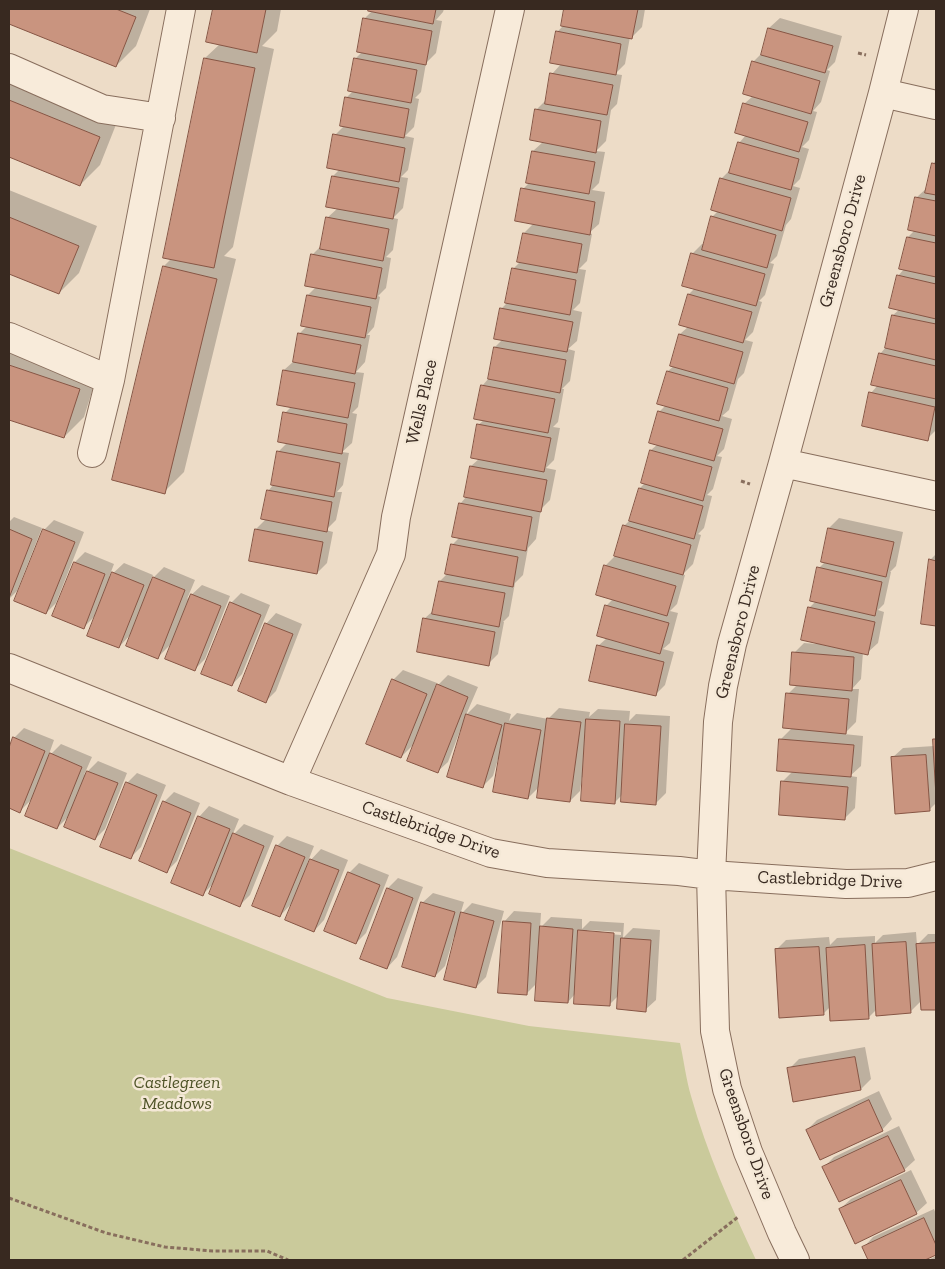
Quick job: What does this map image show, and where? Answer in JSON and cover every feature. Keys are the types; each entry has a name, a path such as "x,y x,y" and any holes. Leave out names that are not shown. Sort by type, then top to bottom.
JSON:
{"street":[{"path":"92,453 110,380 181,9"},
{"name":"Wells Place","path":"292,781 391,554 396,517 510,9"},
{"name":"Greensboro Drive","path":"794,1260 748,1152 726,1089 715,1031 711,875 718,722 732,644 783,463 904,9"},
{"path":"9,68 102,109 161,118"},
{"path":"883,92 936,104"},
{"path":"9,338 110,380"},
{"path":"783,463 936,496"},
{"name":"Castlebridge Drive","path":"9,668 292,781 491,853 547,863 846,884 908,883 936,876"}],"path":[{"path":"9,1198 106,1233 165,1247 214,1251 267,1251 288,1260"},
{"path":"684,1260 738,1217"}],"green space":[{"name":"Castlegreen Meadows","path":"9,848 387,998 529,1026 680,1043 689,1090 704,1138 756,1260 9,1260"}],"building":[{"path":"9,9 116,9 136,17 116,67 9,24"},
{"path":"213,9 266,9 257,53 206,42"},
{"path":"369,9 436,9 433,24 368,11"},
{"path":"564,9 638,9 632,39 561,26"},
{"path":"363,18 432,31 426,65 357,52"},
{"path":"768,28 833,46 825,73 761,55"},
{"path":"556,31 621,44 616,75 550,63"},
{"path":"204,58 255,68 214,268 163,258"},
{"path":"354,58 417,70 411,103 348,91"},
{"path":"752,61 820,81 811,114 743,94"},
{"path":"550,73 613,85 607,115 545,104"},
{"path":"345,97 409,109 404,138 340,126"},
{"path":"9,100 100,137 80,186 9,157"},
{"path":"743,103 808,122 799,152 735,133"},
{"path":"535,109 601,121 596,153 530,140"},
{"path":"333,134 405,148 399,182 327,168"},
{"path":"738,142 799,159 791,190 729,173"},
{"path":"532,151 595,162 589,194 526,183"},
{"path":"932,163 936,164 936,195 925,193"},
{"path":"332,176 399,188 393,219 326,207"},
{"path":"720,178 791,198 782,231 711,210"},
{"path":"521,188 595,202 590,235 515,221"},
{"path":"915,197 936,201 936,236 908,230"},
{"path":"711,216 776,235 767,268 702,250"},
{"path":"9,217 79,246 59,294 9,274"},
{"path":"326,217 389,229 383,261 320,249"},
{"path":"523,233 582,244 577,273 517,262"},
{"path":"907,237 936,243 936,277 899,269"},
{"path":"691,253 765,274 756,306 682,286"},
{"path":"311,254 382,268 376,299 305,286"},
{"path":"163,266 217,279 165,494 112,480"},
{"path":"512,268 576,280 570,315 505,303"},
{"path":"897,275 936,284 936,319 889,308"},
{"path":"688,294 752,312 743,343 679,325"},
{"path":"307,295 371,307 365,338 301,326"},
{"path":"500,308 573,322 567,352 494,339"},
{"path":"892,315 936,324 936,360 885,348"},
{"path":"298,333 361,345 355,374 293,362"},
{"path":"679,334 743,352 734,384 670,366"},
{"path":"494,347 566,360 560,393 488,379"},
{"path":"879,353 936,366 936,399 871,385"},
{"path":"9,365 80,389 64,438 9,420"},
{"path":"283,370 355,383 348,418 277,405"},
{"path":"667,371 728,388 719,421 657,404"},
{"path":"481,385 555,399 548,433 474,419"},
{"path":"869,392 935,407 928,441 862,426"},
{"path":"658,411 723,429 714,461 649,443"},
{"path":"283,412 347,424 342,454 278,442"},
{"path":"477,424 551,438 544,472 471,458"},
{"path":"650,450 712,467 703,501 641,483"},
{"path":"277,451 340,463 334,497 271,485"},
{"path":"470,466 547,480 541,512 464,497"},
{"path":"639,488 703,506 694,539 629,521"},
{"path":"267,490 332,502 327,532 261,519"},
{"path":"459,503 532,517 526,551 452,537"},
{"path":"623,525 691,545 683,575 614,556"},
{"path":"828,528 894,542 886,577 821,562"},
{"path":"9,529 32,539 9,598"},
{"path":"43,529 75,542 46,614 14,601"},
{"path":"255,529 323,542 317,574 249,561"},
{"path":"451,544 518,557 513,587 445,574"},
{"path":"929,559 936,561 936,626 921,624"},
{"path":"74,562 105,574 84,629 52,616"},
{"path":"604,565 676,586 667,616 596,595"},
{"path":"817,567 882,582 875,616 810,601"},
{"path":"112,572 144,585 119,648 87,636"},
{"path":"153,577 185,590 158,659 126,646"},
{"path":"439,581 505,593 499,627 432,614"},
{"path":"191,594 221,606 195,671 165,659"},
{"path":"230,602 261,615 232,686 201,674"},
{"path":"605,605 669,623 660,654 597,636"},
{"path":"808,607 875,622 868,655 801,640"},
{"path":"423,618 495,632 489,666 417,652"},
{"path":"265,623 293,634 266,703 238,691"},
{"path":"597,645 664,662 656,696 589,681"},
{"path":"792,652 854,657 852,691 790,685"},
{"path":"392,679 427,694 401,758 366,744"},
{"path":"437,684 468,697 438,773 407,761"},
{"path":"786,693 849,699 846,734 783,728"},
{"path":"466,714 502,725 483,788 447,777"},
{"path":"547,718 581,722 570,802 537,798"},
{"path":"586,719 620,721 615,804 581,801"},
{"path":"505,723 541,730 528,799 493,792"},
{"path":"625,724 661,726 656,805 621,802"},
{"path":"13,737 45,751 20,813 9,808 9,748"},
{"path":"779,739 854,745 851,777 777,771"},
{"path":"933,739 936,739 936,796"},
{"path":"50,753 82,767 57,829 25,816"},
{"path":"926,755 930,811 895,814 891,757"},
{"path":"87,771 118,783 95,840 64,827"},
{"path":"781,781 848,787 845,820 779,815"},
{"path":"126,782 157,795 131,859 100,847"},
{"path":"163,801 191,813 167,873 139,861"},
{"path":"198,816 230,829 203,896 171,883"},
{"path":"233,833 264,846 240,907 209,894"},
{"path":"276,845 305,857 280,917 252,906"},
{"path":"310,859 339,870 314,932 285,920"},
{"path":"348,872 380,885 356,944 324,931"},
{"path":"387,888 413,898 387,969 360,959"},
{"path":"421,902 455,912 435,977 402,967"},
{"path":"461,912 494,921 476,988 444,980"},
{"path":"503,921 531,923 527,995 498,993"},
{"path":"540,926 573,929 568,1003 535,1001"},
{"path":"578,930 614,933 610,1006 574,1004"},
{"path":"621,938 651,940 646,1012 617,1009"},
{"path":"906,942 911,1013 876,1016 872,944"},
{"path":"936,943 936,1010 921,1010 916,944"},
{"path":"865,945 869,1019 830,1021 826,948"},
{"path":"819,947 824,1015 779,1018 775,949"},
{"path":"855,1057 861,1090 793,1102 787,1068"},
{"path":"869,1100 883,1131 820,1160 806,1130"},
{"path":"888,1136 905,1171 839,1202 822,1167"},
{"path":"901,1180 917,1214 855,1244 839,1209"},
{"path":"924,1218 936,1245 936,1255 925,1260 868,1260 862,1247"}]}
